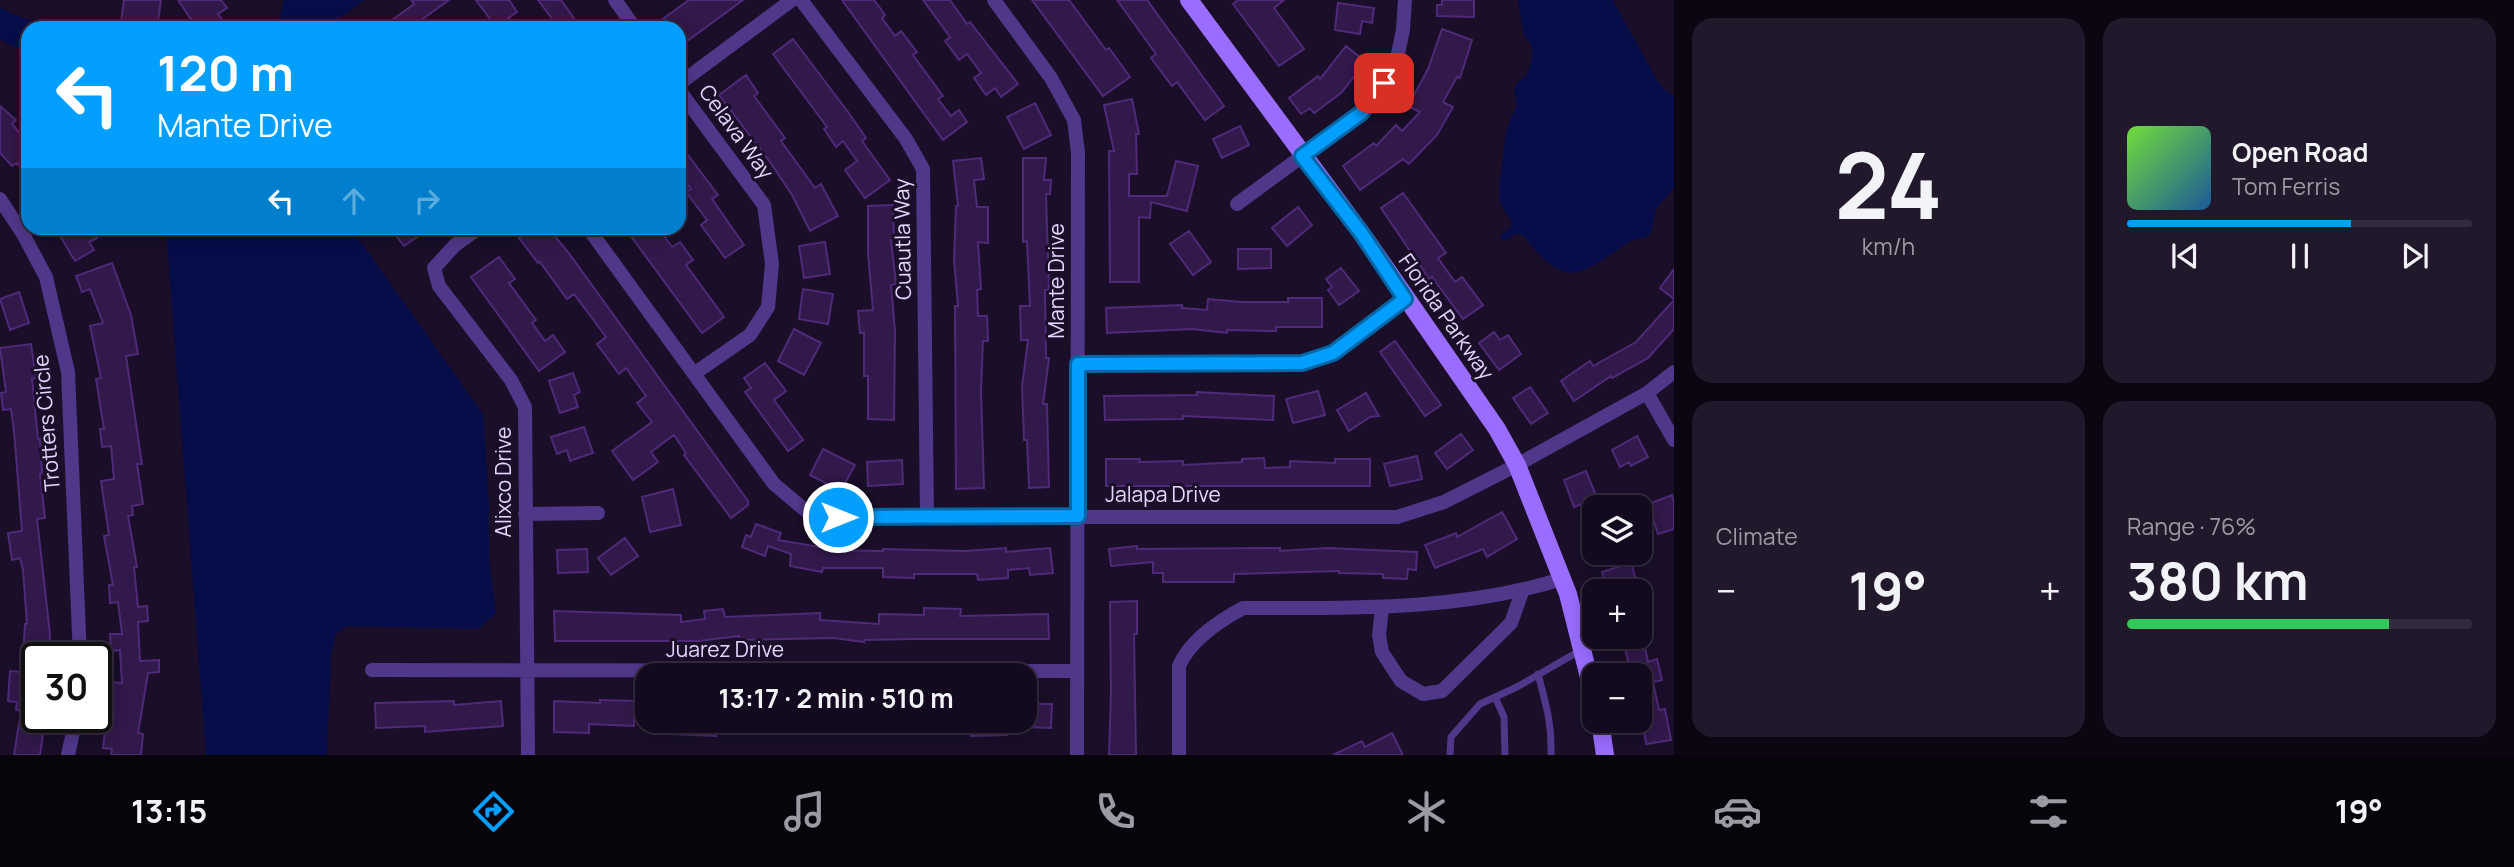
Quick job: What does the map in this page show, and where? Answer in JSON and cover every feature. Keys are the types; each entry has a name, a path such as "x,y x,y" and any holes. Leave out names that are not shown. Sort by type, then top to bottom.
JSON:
{"street":[{"path":"615,0 630,21"},
{"path":"686,79 792,0"},
{"name":"Cuautla Way","path":"802,0 906,139 923,169 927,517"},
{"name":"Mante Drive","path":"994,0 1051,78 1074,120 1078,153 1077,755"},
{"name":"Florida Parkway","path":"1189,0 1362,234 1497,429 1517,465 1562,579 1585,663"},
{"path":"1237,204 1361,113 1395,68 1403,30 1405,0"},
{"name":"Celava Way","path":"686,99 764,205 772,264 768,307 750,335 695,373"},
{"name":"Trotters Circle","path":"0,199 21,231"},
{"name":"Trotters Circle","path":"24,235 46,277 68,372 79,642"},
{"name":"Alixco Drive","path":"469,235 455,245 434,268 439,286 511,380 525,407 527,755"},
{"name":"Jalapa Drive","path":"593,235 774,484 805,510 838,517 1397,517 1444,502 1517,465 1647,393 1674,372"},
{"path":"1078,364 1302,363 1333,353 1405,299"},
{"path":"1647,393 1674,440"},
{"path":"526,514 598,513"},
{"path":"1179,755 1179,666 1185,653 1222,620 1243,608 1382,608 1522,592 1562,579"},
{"path":"1382,608 1379,635 1381,652 1401,681 1423,694 1442,691 1511,623 1522,592"},
{"name":"Juarez Drive","path":"372,670 1077,671"},
{"path":"68,755 73,733"},
{"path":"1602,733 1605,755"}],"lane":[{"path":"1450,755 1451,737 1480,704 1582,650"},
{"path":"1538,674 1547,703 1551,733 1550,755"},
{"path":"1495,697 1504,716 1505,755"}],"shaded area":[{"path":"284,0 364,0 336,21 275,21 280,17"},
{"path":"1518,0 1613,0 1658,82 1668,93 1674,95 1674,188 1657,207 1650,235 1629,242 1585,270 1573,273 1551,265 1523,235 1516,234 1506,240 1501,239 1501,235 1512,223 1500,203 1499,191 1506,131 1517,104 1514,88 1527,75 1532,58 1531,44 1524,35"},
{"path":"0,8 30,21 21,21 21,50 0,40"},
{"path":"167,235 356,235 483,414 489,504 489,562 496,613 478,629 347,626 336,634 331,653 327,755 206,755"}],"building":[{"path":"124,0 161,0 158,21 121,21"},
{"path":"178,0 221,0 227,8 218,14 223,21 192,21"},
{"path":"411,0 449,0 420,21 391,21 414,4"},
{"path":"476,0 509,0 517,12 504,21 492,21"},
{"path":"538,0 561,0 576,21 554,21"},
{"path":"689,0 743,0 686,42 686,21 660,21"},
{"path":"842,0 874,0 885,15 882,18 895,36 901,31 917,52 913,55 943,96 938,99 951,116 959,110 967,122 943,140"},
{"path":"923,0 950,0 1018,84 1001,97 995,88 986,95 974,78 981,73 967,54 959,60 945,41 950,37"},
{"path":"1032,0 1069,0 1130,77 1103,96"},
{"path":"1117,0 1147,0 1224,106 1205,120 1177,82 1172,86 1151,58 1156,54"},
{"path":"1238,0 1284,0 1274,8 1304,49 1279,66 1233,4"},
{"path":"1442,0 1474,0 1474,17 1437,16 1437,5 1442,5"},
{"path":"1338,3 1374,8 1372,23 1362,21 1360,34 1335,30"},
{"path":"1442,29 1472,40 1460,78 1457,77 1443,102 1453,107 1437,135 1409,164 1403,159 1360,190 1343,166 1374,143 1376,146 1396,125 1402,131 1420,112 1408,106 1428,69"},
{"path":"793,39 866,138 862,141 890,180 865,198 845,170 857,161 843,141 836,147 824,129 827,127 773,54"},
{"path":"1346,46 1366,62 1341,93 1314,113 1310,108 1301,114 1289,98 1318,76 1320,79"},
{"path":"746,75 758,93 754,96 785,138 781,141 815,188 821,184 838,216 810,231 792,195 770,162 719,95"},
{"path":"1132,99 1139,134 1136,134 1137,174 1129,174 1129,196 1167,196 1176,161 1198,166 1187,211 1151,202 1150,218 1139,217 1139,282 1110,282 1109,151 1114,151 1104,105"},
{"path":"1035,103 1051,135 1024,149 1007,117"},
{"path":"0,106 16,120 12,124 21,135 21,168 17,163 12,166 0,153"},
{"path":"1240,126 1249,145 1222,158 1213,139"},
{"path":"686,152 718,195 712,199 744,245 725,258 701,225 707,220 686,192 691,189 686,182"},
{"path":"981,158 984,179 974,180 977,207 988,207 988,243 978,242 981,289 977,290 978,316 987,316 988,341 983,341 981,390 984,488 956,489 955,306 958,306 954,260 958,206 953,161"},
{"path":"1023,158 1046,158 1044,180 1051,180 1050,194 1046,194 1049,290 1045,290 1046,358 1049,358 1043,404 1047,404 1049,487 1029,488 1022,387 1028,340 1021,340 1020,306 1030,306 1027,241 1023,242"},
{"path":"1403,193 1446,253 1438,258 1455,282 1462,277 1483,305 1463,319 1432,277 1429,279 1381,208"},
{"path":"893,205 894,240 891,240 896,284 891,285 895,331 894,420 868,419 868,376 864,376 864,333 860,333 858,311 873,310 868,254 868,206"},
{"path":"1298,207 1312,225 1287,246 1272,228"},
{"path":"1189,231 1211,262 1193,275 1170,244"},
{"path":"59,235 95,235 97,238 89,242 94,250 75,261"},
{"path":"395,235 420,235 404,246"},
{"path":"524,235 554,235 748,501 748,505 731,518 684,455 686,453 674,435 651,452 658,462 633,480 612,451 652,422 637,403 646,396 626,368 619,374 597,344 606,337 574,294 567,299 519,238"},
{"path":"630,235 663,235 672,247 680,242 693,260 686,265 724,317 702,333"},
{"path":"825,242 830,274 804,278 799,246"},
{"path":"1238,249 1271,249 1271,268 1238,269"},
{"path":"499,257 515,279 509,283 536,320 532,323 545,341 553,335 565,352 539,371 471,277"},
{"path":"112,263 131,315 138,354 126,356 142,464 137,464 143,504 132,506 133,515 128,516 137,567 134,567 138,607 147,606 148,621 138,622 140,661 159,660 159,672 148,673 138,733 143,734 141,755 111,755 112,749 103,748 105,733 112,733 112,682 122,683 120,650 112,651 110,642 110,634 122,634 118,602 110,603 109,585 113,585 104,536 109,535 101,481 114,479 111,446 102,447 100,429 104,429 96,379 101,378 90,326 103,323 90,289 82,292 76,276"},
{"path":"1341,268 1359,291 1339,305 1328,290 1332,287 1326,279"},
{"path":"1674,269 1674,299 1660,288"},
{"path":"803,289 833,294 828,324 799,319"},
{"path":"19,292 29,323 10,330 0,299"},
{"path":"1288,298 1322,298 1322,327 1276,327 1276,331 1227,330 1227,333 1192,329 1107,333 1106,308 1182,305 1182,308 1207,310 1208,299 1288,302"},
{"path":"1674,300 1674,329 1648,358 1612,378 1611,376 1574,401 1561,381 1590,361 1593,366 1636,342"},
{"path":"794,329 821,343 804,375 778,361"},
{"path":"1494,332 1500,340 1508,335 1521,354 1499,370 1479,343"},
{"path":"1395,341 1441,405 1425,416 1380,352"},
{"path":"31,344 36,378 32,379 40,439 40,474 45,518 37,519 50,642 24,642 27,624 23,570 20,558 12,560 8,533 22,531 14,431 11,409 3,410 1,393 6,392 0,348"},
{"path":"765,363 786,391 774,400 803,440 788,451 745,392 751,388 744,378"},
{"path":"573,373 580,392 574,395 578,407 560,413 549,381"},
{"path":"1530,387 1548,413 1531,424 1513,398"},
{"path":"1318,391 1325,415 1293,423 1286,399"},
{"path":"1197,392 1274,396 1273,420 1183,416 1183,419 1105,420 1104,396 1197,395"},
{"path":"1366,393 1379,416 1370,417 1349,431 1337,410"},
{"path":"584,427 593,453 570,461 567,450 557,454 551,437"},
{"path":"1461,434 1473,450 1447,469 1435,453"},
{"path":"1637,436 1648,457 1631,466 1629,462 1620,467 1612,450"},
{"path":"823,449 855,465 841,491 810,475"},
{"path":"1417,456 1422,479 1390,486 1384,464"},
{"path":"1264,458 1265,468 1290,467 1290,461 1335,463 1335,459 1370,459 1370,486 1106,486 1106,459 1140,459 1139,462 1183,461 1183,465"},
{"path":"902,460 903,484 868,486 867,462"},
{"path":"1586,471 1596,495 1582,495 1582,504 1574,507 1564,480"},
{"path":"673,489 681,525 650,532 642,497"},
{"path":"1672,495 1674,529 1658,534 1652,516 1652,502"},
{"path":"1502,512 1517,539 1487,557 1483,549 1435,568 1425,545 1456,533 1457,537"},
{"path":"756,524 781,533 778,540 826,548 825,550 965,551 1006,548 1006,552 1050,548 1053,573 1030,575 1029,568 1008,570 1008,578 978,580 977,574 883,577 883,568 823,568 822,572 790,566 791,554 768,546 765,556 742,547 746,535 751,537"},
{"path":"625,538 638,556 611,575 598,558"},
{"path":"1137,546 1137,549 1280,548 1280,551 1328,548 1417,552 1416,570 1408,569 1407,579 1383,578 1383,574 1339,571 1234,574 1234,582 1163,582 1163,573 1153,573 1153,562 1111,566 1109,549"},
{"path":"587,549 588,572 558,573 557,550"},
{"path":"1632,565 1636,579 1604,579 1602,572"},
{"path":"1137,601 1137,634 1134,634 1136,755 1109,755 1110,602"},
{"path":"924,608 961,609 960,616 1048,614 1049,639 912,639 864,642 834,638 739,640 739,636 699,641 555,641 554,611 681,615 681,622 705,619 704,611 723,609 725,617 820,613 820,620 879,624 879,614 924,615"},
{"path":"1625,649 1645,649 1648,662 1657,659 1662,680 1653,682 1659,710 1665,709 1671,740 1646,744 1644,733 1652,733 1652,663 1629,663"},
{"path":"10,671 21,672 21,711 16,710 17,702 8,701"},
{"path":"600,700 635,701 634,726 589,724 589,733 554,732 554,701 600,703"},
{"path":"454,701 454,705 501,701 503,726 425,732 425,726 376,728 375,703"},
{"path":"1037,704 1052,704 1051,728 1037,727"},
{"path":"21,711 21,733 43,733 40,755 14,755"},
{"path":"649,733 716,733 716,736"},
{"path":"971,733 1007,735 971,736"},
{"path":"1392,733 1403,755 1333,755 1362,741 1365,747"}],"route":[{"path":"838,517 1078,516 1078,364 1302,363 1333,353 1405,299 1362,234 1302,156 1361,113 1384,83"}]}
